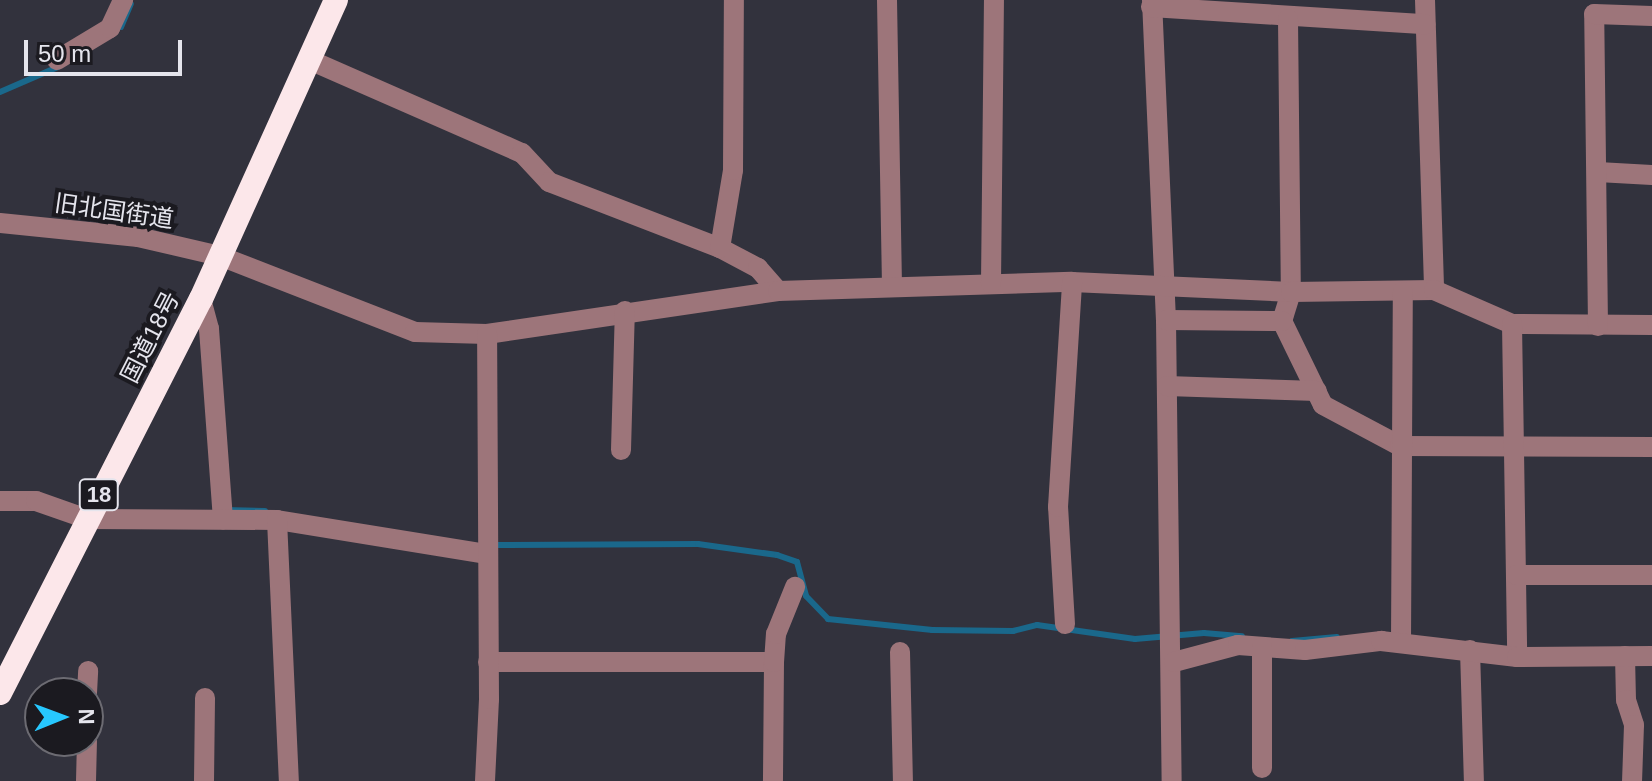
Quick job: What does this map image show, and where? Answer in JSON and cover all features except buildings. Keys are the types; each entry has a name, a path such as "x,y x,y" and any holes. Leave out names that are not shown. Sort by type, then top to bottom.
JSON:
{"highway":[{"name":"国道18号","path":"0,693 201,299 312,61 336,0"}],"street":[{"path":"57,60 110,28 123,0"},
{"path":"720,248 733,170 734,0"},
{"path":"887,0 892,284"},
{"path":"991,283 994,0"},
{"path":"1425,0 1434,290 1512,324 1652,325"},
{"path":"1172,781 1174,662 1166,320 1152,4 1288,19 1425,24"},
{"path":"1598,326 1594,14 1652,16"},
{"path":"1288,19 1291,292 1282,321 1323,405 1400,446 1652,447"},
{"path":"312,61 522,153 549,182 720,248 758,268 778,291"},
{"path":"1598,172 1652,175"},
{"name":"旧北国街道","path":"0,223 138,237 220,256 415,332 487,334 625,311 778,291 892,284 1165,283 1291,292 1434,290"},
{"path":"1065,624 1058,507 1072,282"},
{"path":"1401,642 1403,292"},
{"path":"201,299 209,329 223,519"},
{"path":"621,450 625,311"},
{"path":"1166,320 1282,321"},
{"path":"1512,324 1517,657"},
{"path":"485,781 488,662 487,334"},
{"path":"1167,386 1317,391"},
{"path":"0,501 36,501 87,519 277,520 487,554"},
{"path":"277,520 289,781"},
{"path":"1516,575 1652,575"},
{"path":"773,781 776,634 795,587"},
{"path":"1174,662 1238,645 1305,650 1401,642 1517,657 1652,656"},
{"path":"1262,647 1262,768"},
{"path":"1470,650 1474,781"},
{"path":"900,652 903,781"},
{"path":"1625,656 1626,700 1634,725 1632,781"},
{"path":"488,662 774,662"},
{"path":"88,671 88,677"},
{"path":"204,781 205,698"},
{"path":"86,781 87,757"}],"waterway":[{"path":"121,27 131,4"},
{"path":"0,92 58,67"},
{"path":"224,510 265,511"},
{"path":"493,545 698,544 777,555 797,562 806,596 828,619 932,630 1013,631 1037,625 1135,639 1204,633 1242,636"},
{"path":"1292,641 1337,637"}]}
